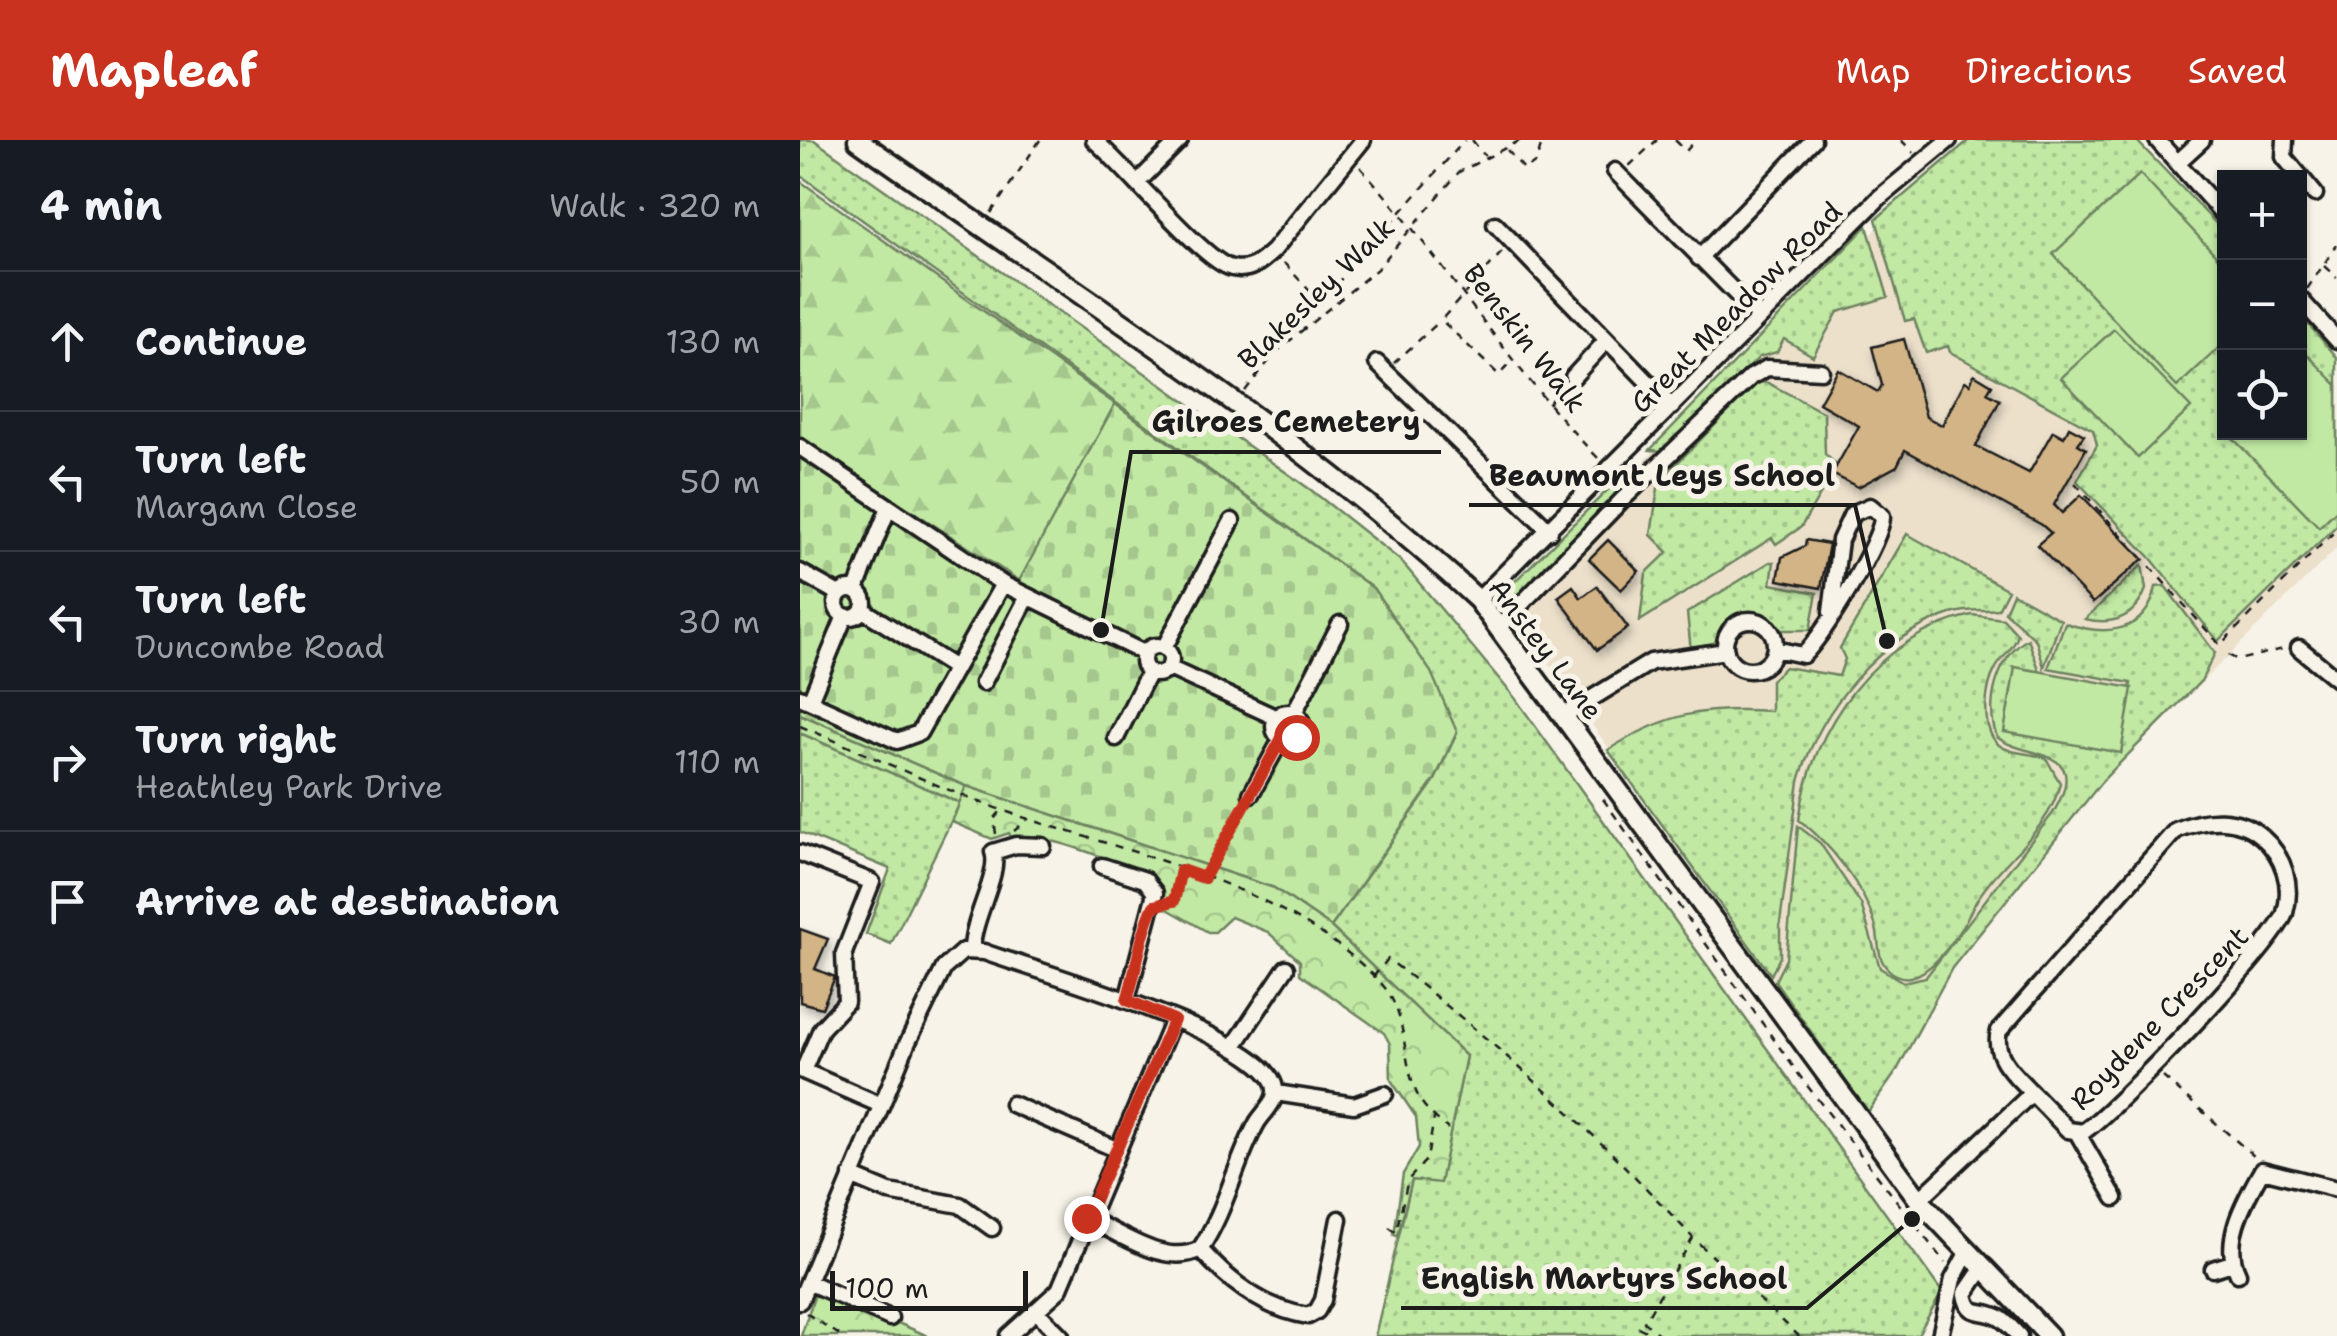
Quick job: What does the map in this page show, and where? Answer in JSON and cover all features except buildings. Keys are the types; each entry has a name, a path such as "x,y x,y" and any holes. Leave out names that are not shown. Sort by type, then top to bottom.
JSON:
{"main road":[{"name":"Anstey Lane","path":"858,140 1235,404 1390,520 1478,600 1919,1200 2049,1336"}],"street":[{"path":"1094,140 1216,262 1245,269 1259,264 1273,251 1364,140"},
{"path":"1138,182 1180,140"},
{"path":"1699,258 1814,140"},
{"name":"Great Meadow Road","path":"1478,600 1759,317 1922,161 1949,140"},
{"path":"2157,140 2217,206"},
{"path":"2178,162 2202,140"},
{"path":"2285,140 2284,157 2314,194"},
{"path":"1614,171 1759,317"},
{"path":"1496,224 1672,407"},
{"path":"2307,307 2337,340"},
{"path":"1574,377 1606,341"},
{"path":"1382,367 1550,531"},
{"path":"1500,626 1622,500 1751,377 1767,368 1821,371"},
{"path":"800,448 1003,584 1144,654"},
{"path":"1775,649 1803,655 1822,637 1832,612 1880,532 1882,516 1870,506 1852,514 1840,540 1832,612"},
{"path":"856,589 888,507"},
{"path":"1164,648 1232,521"},
{"path":"800,572 839,594 856,589"},
{"path":"845,616 805,699 897,741 909,740 919,733 1003,584"},
{"path":"839,594 837,607 845,616 855,616 863,610 864,600 856,589"},
{"path":"983,683 1027,598"},
{"path":"863,610 955,668"},
{"path":"1749,619 1770,629 1775,649 1764,666 1747,670 1732,662 1726,650 1728,631 1749,619"},
{"path":"1169,668 1277,718 1294,713 1340,624"},
{"path":"1155,646 1164,648 1170,654 1169,668 1158,674 1149,672 1142,662 1144,654 1155,646"},
{"path":"2300,648 2337,679"},
{"path":"1563,716 1650,662 1726,650"},
{"path":"1116,738 1149,672"},
{"path":"1277,718 1276,732 1282,738 1296,737 1302,730 1294,713"},
{"path":"1251,794 1282,738"},
{"name":"Roydene Crescent","path":"2211,820 2245,824 2268,842 2284,866 2284,914 2254,960 2078,1134 2068,1130 2032,1093 2004,1061 1997,1040 1999,1031 2176,830 2211,820"},
{"path":"972,950 976,915 995,870 995,845 1043,846"},
{"path":"800,854 872,882 844,953 846,1002 821,1029 802,1071 881,1105"},
{"path":"1102,866 1149,883 1154,893 1154,906 1144,928 1142,951 1127,1000"},
{"path":"800,1301 881,1105 944,968 963,951 972,950 1127,1000 1234,1046 1265,1068 1276,1092"},
{"path":"1234,1046 1286,968"},
{"path":"1008,1336 1038,1313 1059,1290 1086,1218 1174,1020"},
{"path":"1276,1092 1354,1104 1385,1094"},
{"path":"1086,1218 1163,1253 1183,1255 1200,1248 1258,1122 1276,1092"},
{"name":"Roydene Crescent","path":"1919,1200 2032,1093"},
{"path":"1012,1104 1118,1150"},
{"path":"2078,1134 2115,1198"},
{"path":"2212,1269 2235,1269 2234,1232 2262,1170 2337,1189"},
{"path":"851,1176 889,1192 960,1205 992,1228"},
{"path":"1200,1248 1230,1281 1247,1292 1308,1316 1318,1311 1328,1287 1339,1219"},
{"path":"1940,1336 1953,1278 1967,1253"},
{"path":"1982,1269 1965,1294 1967,1306 1974,1313 1999,1317 2019,1336"},
{"path":"808,1282 890,1318"},
{"path":"1038,1313 1061,1336"}],"path":[{"path":"980,227 1040,140"},
{"path":"1276,352 1318,300 1465,140"},
{"path":"1472,140 1486,158"},
{"name":"Blakesley Walk","path":"1235,404 1276,352 1376,269 1459,172 1521,140"},
{"path":"1506,148 1525,170 1536,162 1543,140"},
{"path":"1614,171 1632,165 1657,140"},
{"path":"1675,140 1686,151 1696,140"},
{"path":"1901,140 1922,161"},
{"name":"Benskin Walk","path":"1350,156 1413,226 1548,404 1610,470"},
{"path":"1382,367 1441,320 1512,242"},
{"path":"2307,289 2337,245"},
{"path":"1273,251 1326,309"},
{"path":"2323,265 2337,278"},
{"path":"1441,320 1499,375 1514,359"},
{"path":"1548,404 1574,377"},
{"path":"2075,483 2220,644 2337,529"},
{"path":"2228,655 2238,660 2267,656 2291,646 2300,648"},
{"path":"800,726 962,796 1204,878 1293,914 1331,938 1373,977 1396,1009 1418,1098 1448,1129"},
{"path":"1595,787 1802,1079 1953,1278"},
{"path":"1204,878 1251,794"},
{"path":"995,845 992,826 1002,810"},
{"path":"1154,906 1174,901 1181,870"},
{"path":"1373,977 1388,959 1464,1018 1625,1163 1694,1238 1799,1336"},
{"path":"2150,1066 2254,1156 2262,1170"},
{"path":"1390,1226 1396,1232 1408,1180 1427,1160 1434,1116"},
{"path":"1659,1336 1644,1322 1694,1238"},
{"path":"800,1310 841,1336"},
{"path":"1638,1327 1659,1336"}],"shaded area":[{"path":"1958,157 2217,425 2217,440 2307,440 2307,420 2337,368 2337,548 2104,779 1952,969 1896,1072 1868,1112 1504,601 1878,228"}],"green space":[{"path":"800,140 814,140 1311,490 1401,561 1515,698 1942,1292 1917,1336 1375,1336 1412,1180 1440,1182 1466,1056 1331,927 1435,780 1457,733 1373,588 800,175"},
{"path":"1969,140 2136,140 2217,225 2217,440 2307,440 2307,323 2337,357 2337,525 2218,641 2150,557 2077,481 2097,445 2093,430 1950,352 1948,346 1926,353 1914,319 1905,321 1876,219"},
{"path":"2140,174 2217,256 2217,350 2177,387 2053,254"},
{"path":"800,181 1115,404 1020,581 800,438"},
{"path":"1867,226 1888,297 1838,312 1813,356 1784,339 1777,352 1759,357 1679,442 1664,451 1650,450"},
{"path":"2114,329 2191,408 2138,458 2061,378"},
{"path":"2307,354 2337,385 2337,510 2319,527 2235,440 2307,440"},
{"path":"1758,382 1768,383 1824,413 1825,454 1837,466 1801,527 1776,544 1772,538 1640,621 1646,573 1668,552 1651,535 1659,481"},
{"path":"1115,404 1373,588 1431,672 1457,732 1435,779 1331,927 1274,888 966,786 800,714 800,438 1019,581"},
{"path":"1637,467 1637,477 1515,602 1504,601 1505,591 1629,469"},
{"path":"1907,534 2008,590 1998,609 1951,614 1900,640 1856,680 1821,728 1799,781 1780,923 1780,957 1771,975 1608,750 1649,728 1686,715 1725,710 1771,711 1771,680 1785,667 1839,676 1845,659 1840,648"},
{"path":"1774,562 1771,584 1817,593 1810,630 1777,630 1762,616 1743,615 1731,621 1711,647 1691,651 1687,613"},
{"path":"2142,565 2146,589 2130,613 2114,620 2085,619"},
{"path":"2165,586 2215,653 2201,681 2104,779 1952,968 1896,1072 1868,1112 1775,981 1786,959 1798,826 1820,843 1861,904 1880,968 1903,982 1926,977 2053,813 2064,791 2061,765 1997,737 1993,696 2009,657 2028,639 2040,672 2015,668 2121,753 2131,683 2048,668 2065,623 2094,630 2121,628 2143,615 2156,587"},
{"path":"2013,593 2061,620 2044,667 2036,640 2005,612"},
{"path":"1972,615 2003,619 2018,635 1989,686 1986,708 1993,738 2010,750 2046,758 2060,783 2034,833 1983,891 1938,960 1912,977 1899,976 1884,964 1870,910 1854,880 1834,853 1799,820 1806,785 1834,720 1854,690 1878,665 1937,626"},
{"path":"2015,667 2132,688 2121,753 2004,732"},
{"path":"800,714 966,786 960,803 800,733"},
{"path":"800,733 960,803 891,944 866,934 890,869 800,832"},
{"path":"966,786 1274,888 1331,927 1466,1056 1440,1183 1412,1180 1398,1235 1394,1235 1403,1174 1419,1147 1416,1117 1391,1080 1390,1044 1384,1033 1300,974 1300,961 1268,932 1231,917 1215,932 1208,932 1164,907 1155,879 1062,844 1011,838 1009,833 992,839 952,822"},
{"path":"817,1288 928,1336 801,1336"}],"place":[{"name":"Gilroes Cemetery","path":"1101,630"},
{"name":"Beaumont Leys School","path":"1887,641"},
{"name":"English Martyrs School","path":"1912,1219"}],"route":[{"path":"1086,1218 1174,1020 1127,1000 1142,951 1144,928 1154,906 1174,901 1181,870 1204,878 1282,738 1296,737"}]}
